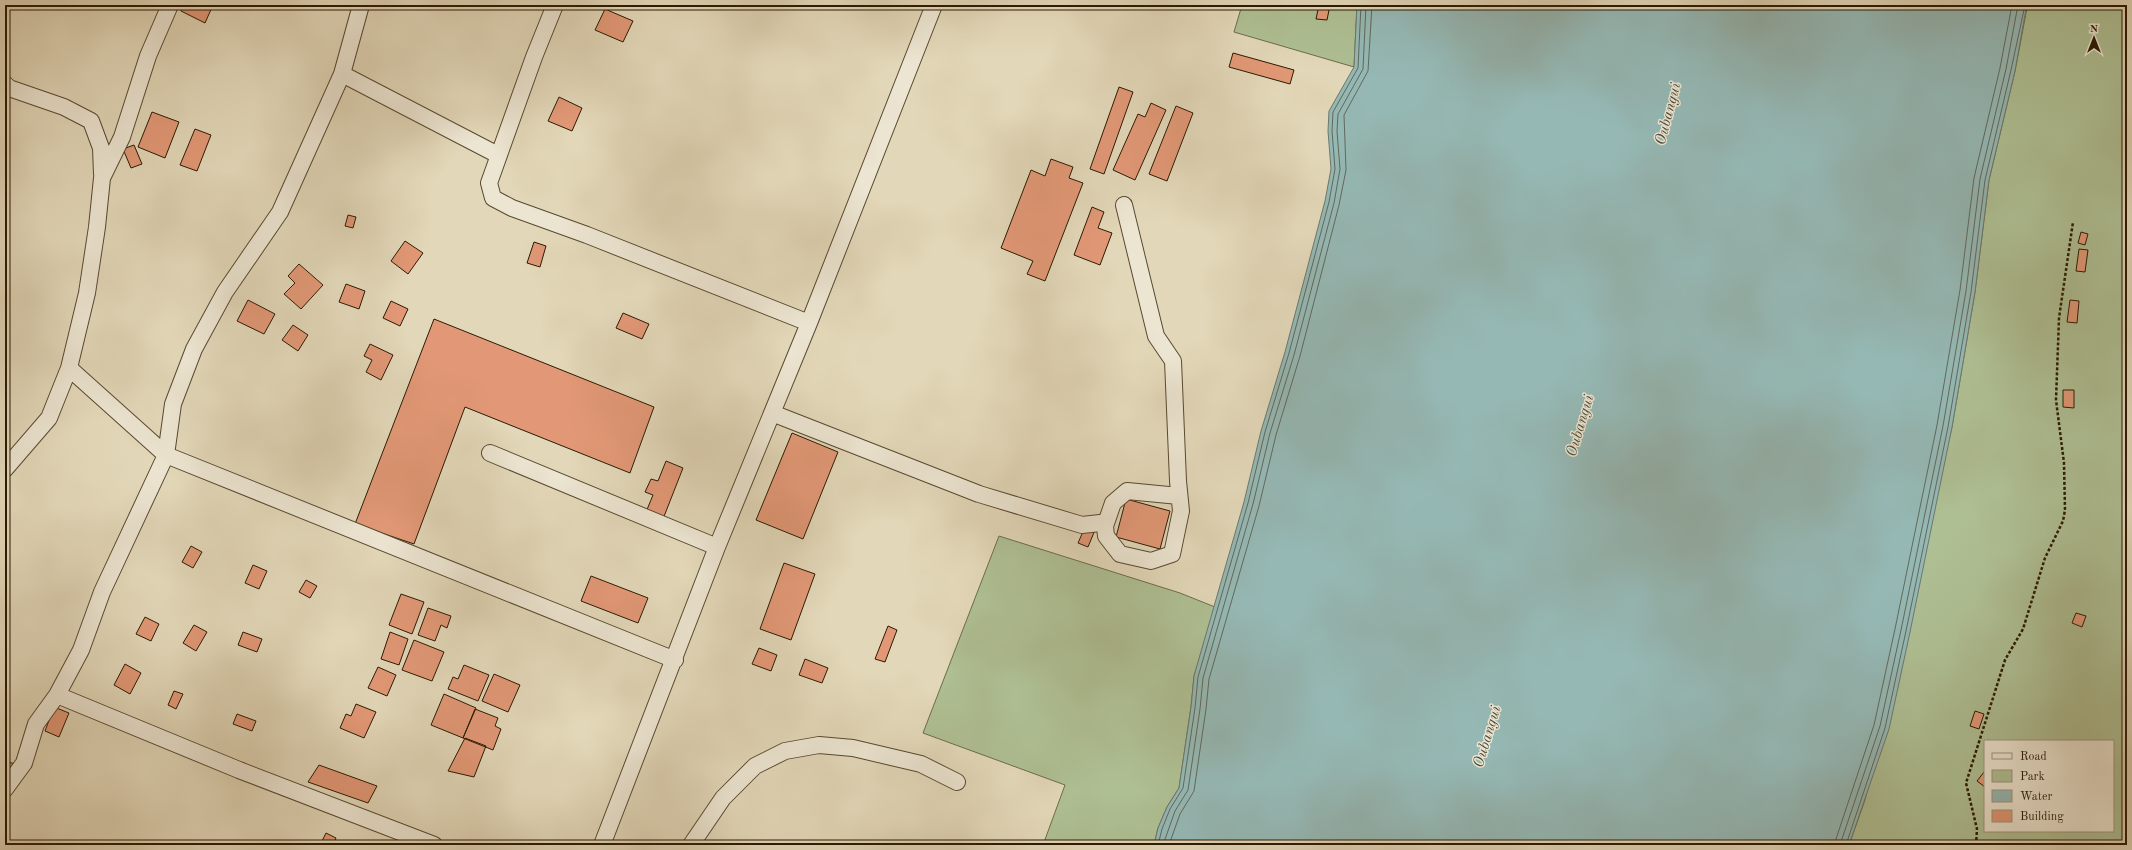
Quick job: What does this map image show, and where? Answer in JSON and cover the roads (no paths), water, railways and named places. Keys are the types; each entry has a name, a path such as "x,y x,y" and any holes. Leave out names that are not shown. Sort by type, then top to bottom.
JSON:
{"street":[{"path":"102,178 122,137 148,56 170,5"},
{"path":"5,789 24,763 36,724 57,695 81,650 102,592 166,455 173,404 194,349 225,292 280,212 342,74 361,5"},
{"path":"555,5 498,155 489,183 493,198 512,208 809,323"},
{"path":"602,845 675,660 717,548 809,323 934,5"},
{"path":"342,74 498,155"},
{"path":"5,84 9,88 64,107 91,120 101,148 102,178 87,293 69,368 49,418 5,469"},
{"path":"1124,205 1156,336 1173,361 1181,511 1172,554 1151,561 1120,554 1106,536 1105,526 1113,503 1127,491 1179,496"},
{"path":"69,368 166,455 675,660"},
{"path":"772,413 979,494 1082,525 1100,523 1105,526"},
{"path":"490,453 717,548"},
{"path":"57,695 239,770 434,845"},
{"path":"691,845 723,798 755,766 785,751 819,745 853,748 921,764 957,782"}],"water":[{"name":"Oubangui","path":"1357,5 2041,5 2026,9 2015,71 1989,180 1975,292 1952,427 1910,632 1889,729 1849,845 1154,845 1158,828 1167,807 1179,788 1194,676 1244,502 1261,431 1285,352 1325,201 1331,169 1328,131 1329,111 1354,67"}]}
